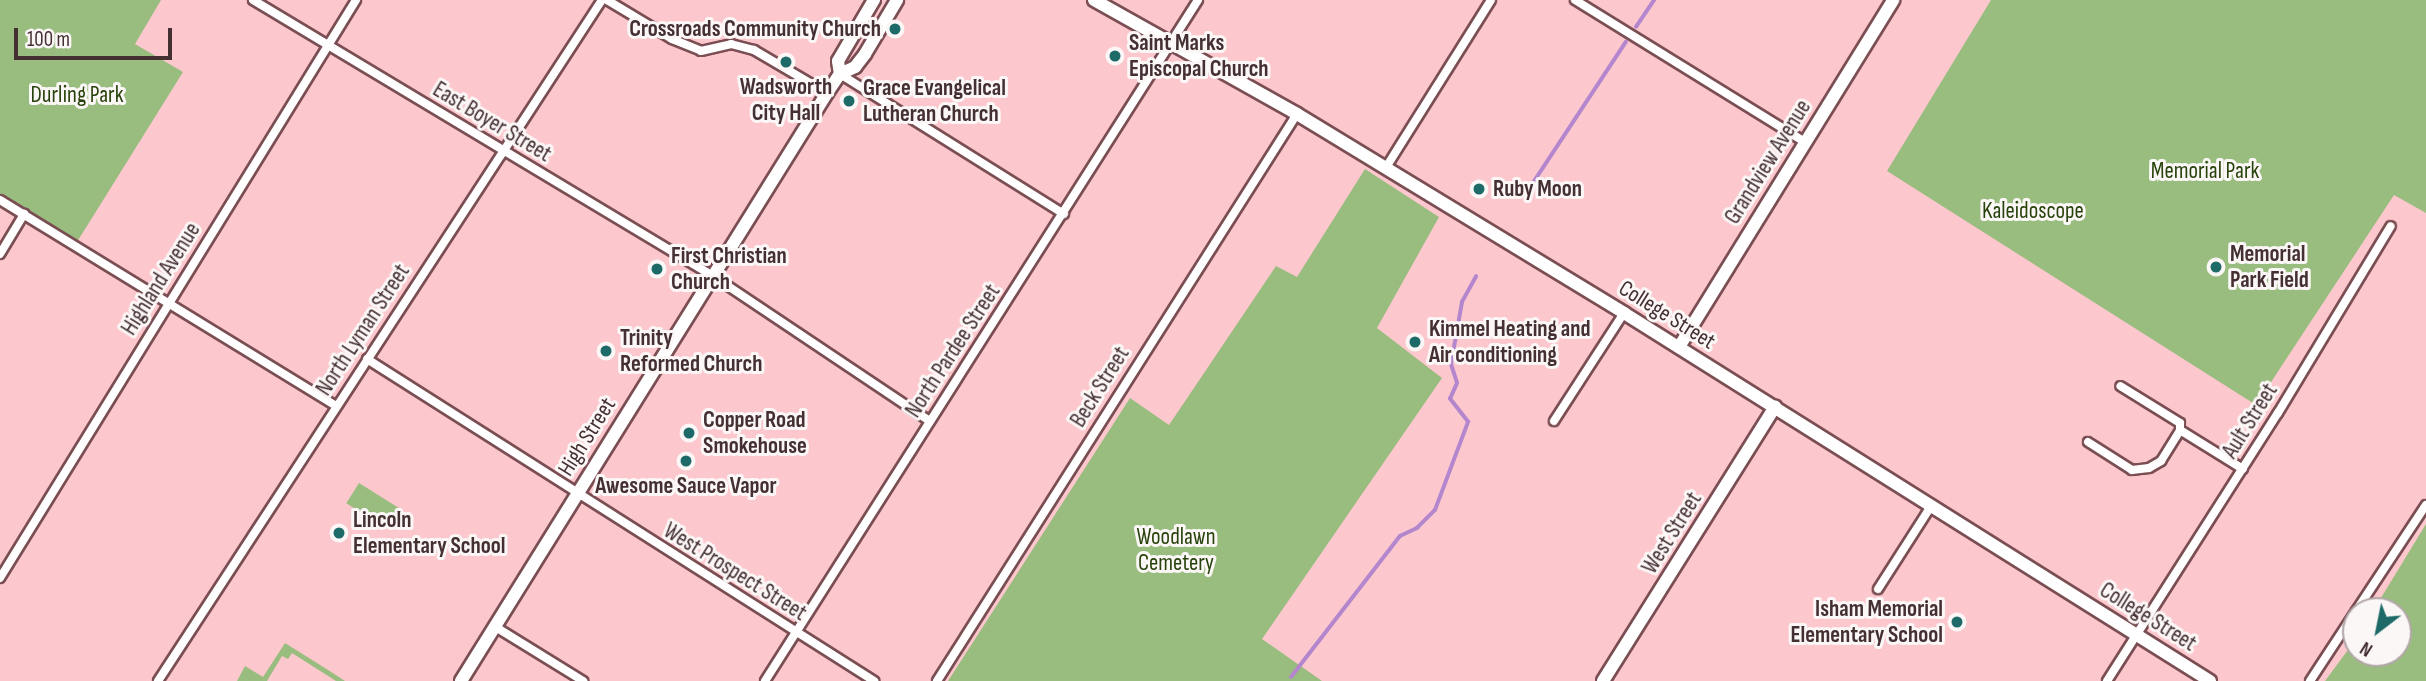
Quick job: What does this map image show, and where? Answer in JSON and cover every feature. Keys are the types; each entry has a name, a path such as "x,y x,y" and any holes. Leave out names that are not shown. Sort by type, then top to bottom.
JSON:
{"main road":[{"name":"High Street","path":"840,74 838,61 874,0"},
{"name":"High Street","path":"461,681 827,93 840,74 855,67 865,54 897,0"},
{"name":"College Street","path":"1094,0 1297,114 1624,313 2210,681"},
{"name":"Grandview Avenue","path":"1679,347 1893,0"},
{"name":"West Street","path":"1603,681 1775,408"}],"street":[{"name":"East Boyer Street","path":"253,0 713,276 930,421"},
{"name":"Highland Avenue","path":"0,578 356,0"},
{"path":"604,0 672,39 701,51 731,44 754,50 827,93"},
{"name":"North Lyman Street","path":"158,681 604,0"},
{"name":"North Pardee Street","path":"765,681 1198,0"},
{"path":"1385,169 1491,0"},
{"path":"1575,0 1805,142"},
{"path":"840,74 1064,214"},
{"name":"Beck Street","path":"937,681 1297,114"},
{"path":"0,200 336,406"},
{"path":"0,254 24,214"},
{"name":"Ault Street","path":"2107,681 2242,469 2391,226"},
{"path":"1554,421 1624,313"},
{"name":"West Prospect Street","path":"367,359 874,681"},
{"path":"2088,442 2132,470 2140,469 2161,461 2180,430 2180,423 2120,386"},
{"path":"2180,430 2242,469"},
{"path":"2365,597 2426,505"},
{"path":"1878,589 1931,506"},
{"path":"494,626 583,681"},
{"path":"2310,681 2342,632"}],"green space":[{"name":"Durling Park","path":"0,0 161,0 135,44 183,72 77,242 0,195"},
{"name":"Memorial Park","path":"1991,0 2426,0 2426,213 2394,195 2256,405 1887,171"},
{"name":"Woodlawn Cemetery","path":"1365,169 1439,217 1377,328 1442,378 1262,639 1322,681 948,681 1130,398 1169,425 1276,266 1297,277"},
{"path":"359,483 399,508 386,528 346,503"},
{"path":"2426,524 2426,681 2325,681 2342,658 2342,667 2412,667 2412,597 2382,597"},
{"path":"285,643 345,681 336,681 292,653 288,659 282,656 267,681 237,681 245,666 263,677"}],"waterway":[{"path":"1636,27 1654,0"},
{"path":"1525,195 1626,42"},
{"path":"1291,677 1400,536 1417,528 1435,510 1468,422 1450,399 1457,383 1451,364 1462,302 1476,277"}],"place":[{"name":"Crossroads Community Church","path":"895,29"},
{"name":"Saint Marks Episcopal Church","path":"1115,56"},
{"name":"Wadsworth City Hall","path":"786,62"},
{"name":"Grace Evangelical Lutheran Church","path":"849,101"},
{"name":"Ruby Moon","path":"1479,189"},
{"name":"Memorial Park Field","path":"2216,267"},
{"name":"First Christian Church","path":"657,269"},
{"name":"Kimmel Heating and Air conditioning","path":"1415,342"},
{"name":"Trinity Reformed Church","path":"606,351"},
{"name":"Copper Road Smokehouse","path":"689,433"},
{"name":"Awesome Sauce Vapor","path":"686,461"},
{"name":"Lincoln Elementary School","path":"339,533"},
{"name":"Isham Memorial Elementary School","path":"1957,622"}],"park label":[{"name":"Kaleidoscope","path":"2033,211"}]}
